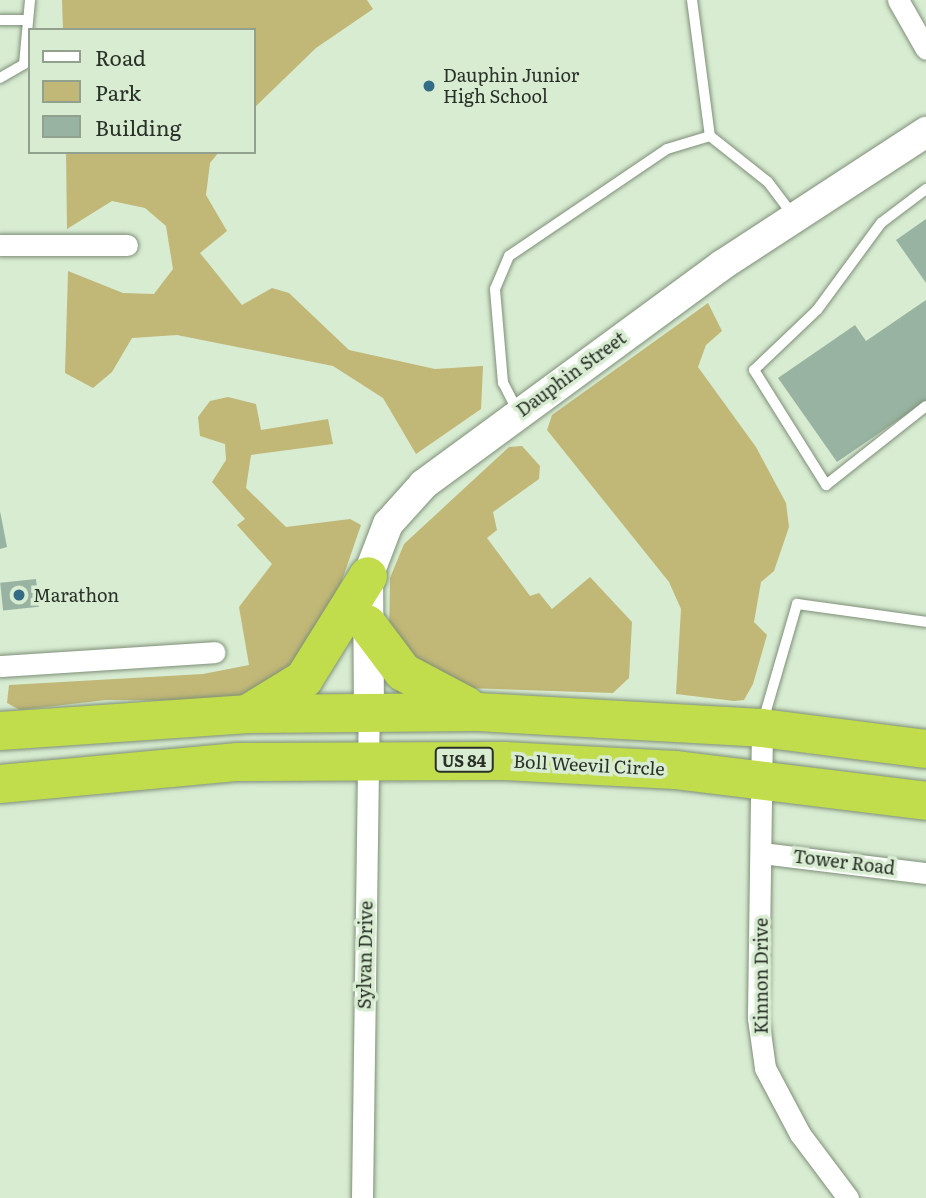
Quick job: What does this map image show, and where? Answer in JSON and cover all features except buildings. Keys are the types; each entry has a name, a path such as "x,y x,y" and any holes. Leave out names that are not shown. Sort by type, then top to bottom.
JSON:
{"highway":[{"path":"248,714 304,679 368,576"},
{"path":"367,624 403,672 478,712"},
{"path":"0,731 248,714 478,712 762,728 926,749"},
{"name":"Boll Weevil Circle","path":"0,784 237,762 368,759 504,761 762,779 926,801"}],"street":[{"path":"898,0 926,49"},
{"name":"Dauphin Street","path":"369,712 368,576 377,544 403,506 518,412 795,218 926,132"},
{"path":"0,245 127,245"},
{"path":"0,666 215,652"},
{"name":"Sylvan Drive","path":"362,1198 369,712"},
{"name":"Kinnon Drive","path":"762,728 758,1017 765,1068 800,1134 848,1198"},
{"name":"Tower Road","path":"762,853 926,873"}],"lane":[{"path":"0,78 24,64 30,0"},
{"path":"692,0 710,136 768,182 795,218"},
{"path":"0,20 28,20"},
{"path":"518,412 503,383 495,289 509,256 667,149 710,136"},
{"path":"926,189 881,223 817,310 754,370 826,485 926,406"},
{"path":"762,728 797,604 926,622"}],"green space":[{"path":"62,0 367,0 373,9 316,48 256,106 256,28 63,28"},
{"path":"66,154 217,154 210,163 206,195 227,231 200,253 242,305 272,288 289,293 349,350 435,369 483,366 481,409 416,454 383,398 333,366 177,335 132,338 112,372 93,388 65,373 68,271 123,293 154,294 173,269 166,226 145,208 112,201 67,229"},
{"path":"708,303 722,331 706,345 698,367 756,447 786,503 789,527 774,571 761,582 754,622 767,635 753,684 744,700 734,701 676,694 681,609 669,582 547,430 552,415"},
{"path":"228,397 256,404 261,430 328,419 333,444 251,455 246,488 286,527 350,519 361,525 317,653 235,701 106,700 20,710 7,703 9,685 203,674 249,665 239,607 272,564 237,525 245,519 212,482 226,460 225,444 200,436 198,417 210,401"},
{"path":"522,446 540,466 539,479 493,512 497,530 487,538 530,596 539,593 552,609 590,577 632,622 629,678 613,693 438,687 389,639 390,578 404,544 509,447"}],"place":[{"name":"Dauphin Junior High School","path":"429,86"},
{"name":"Marathon","path":"19,595"}]}
